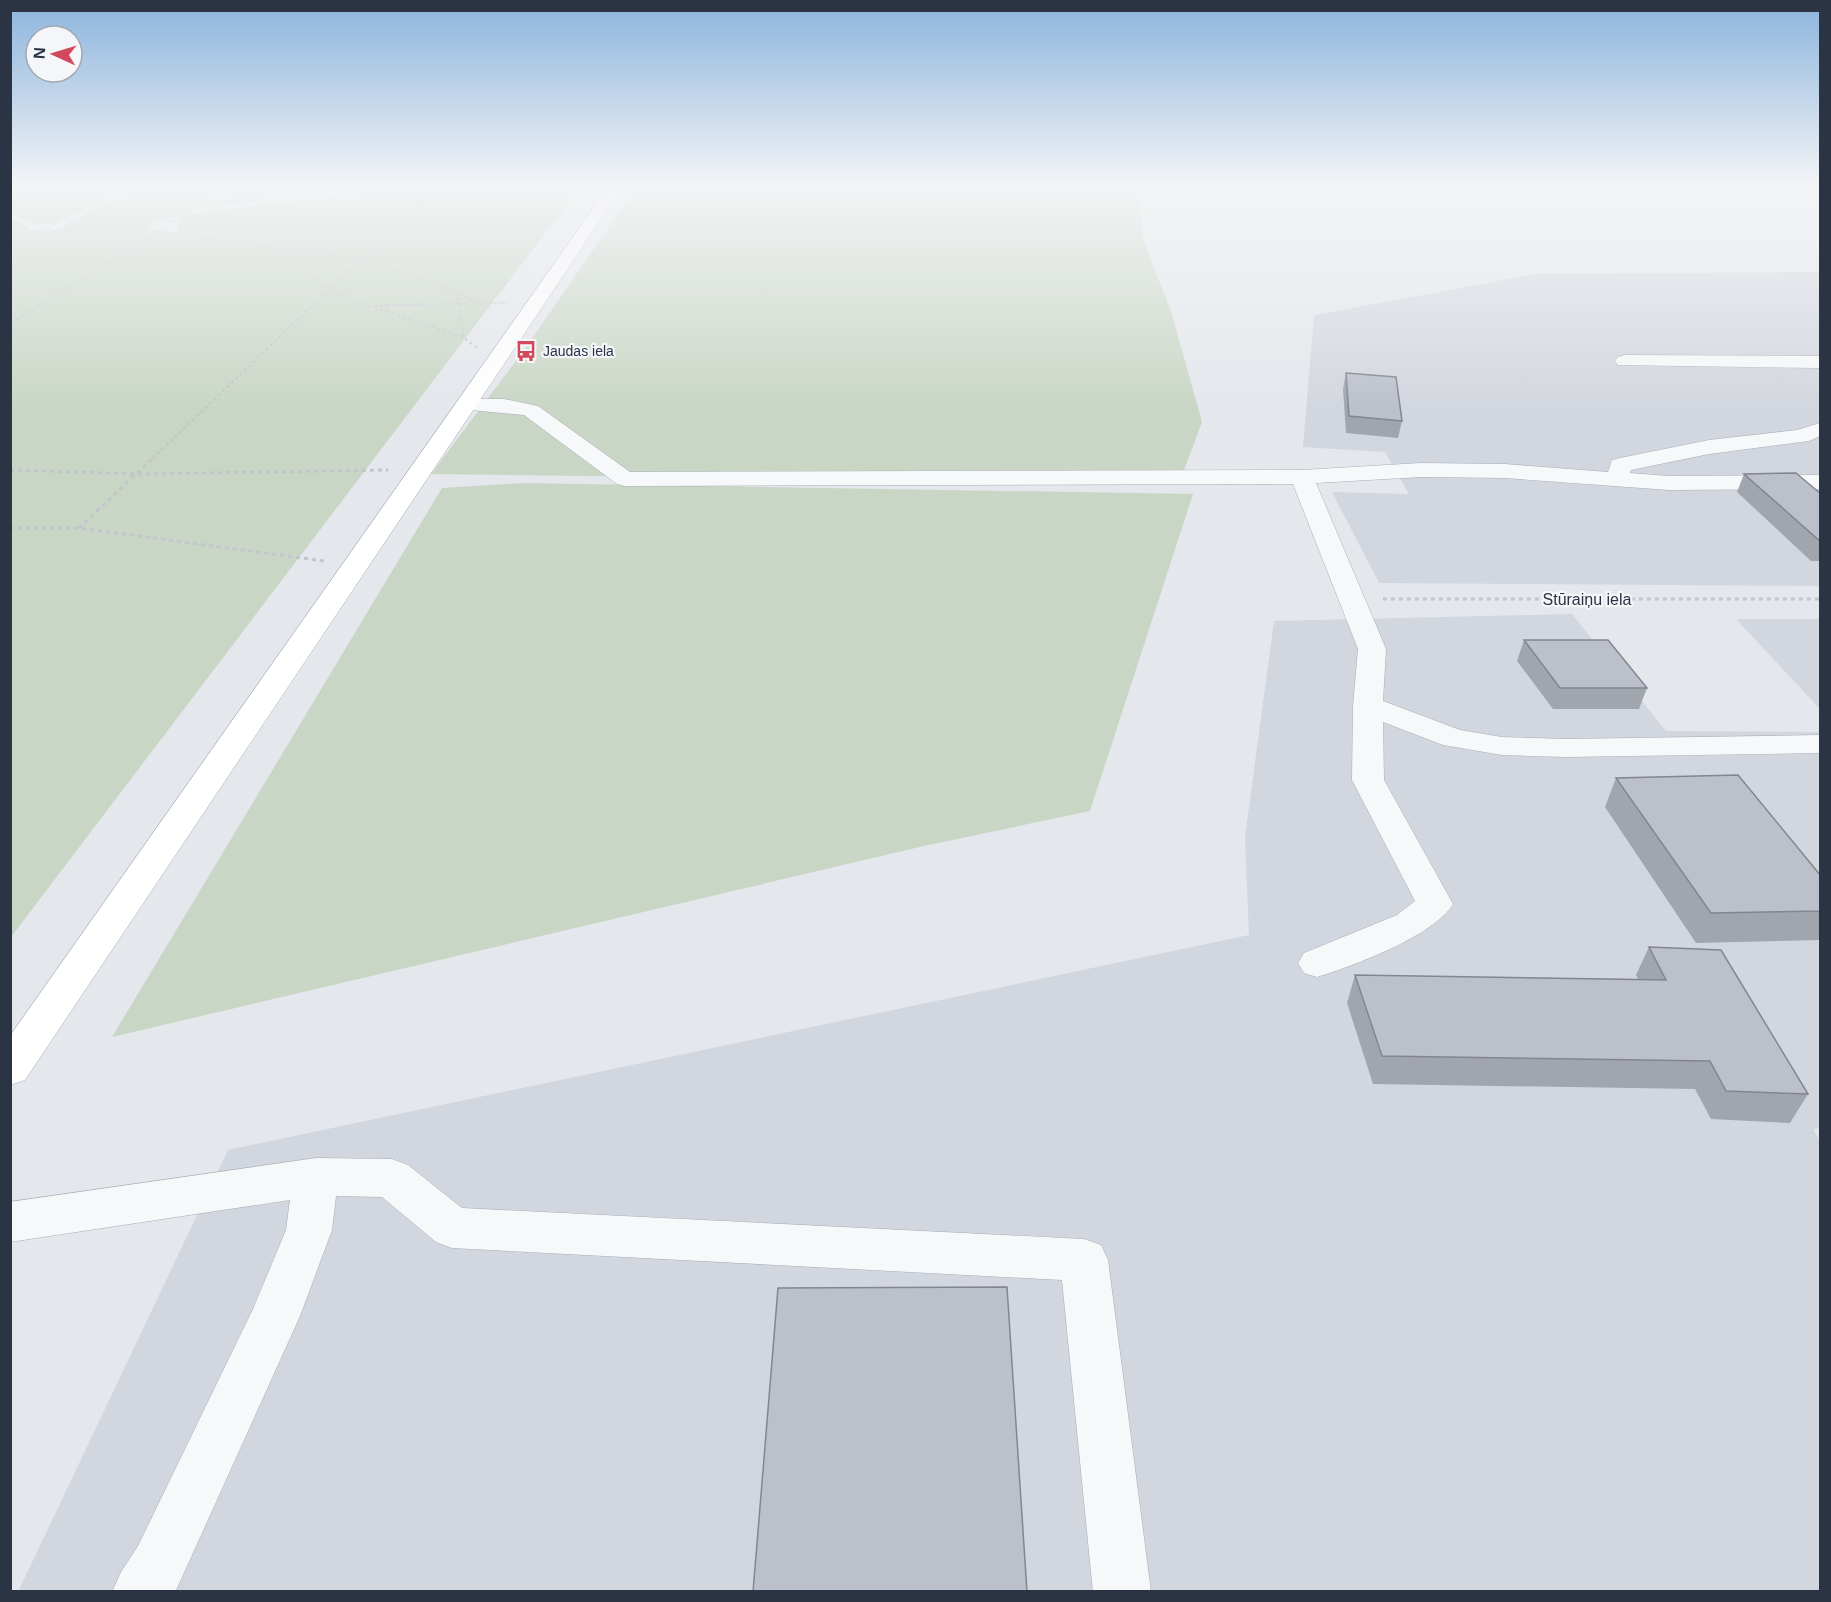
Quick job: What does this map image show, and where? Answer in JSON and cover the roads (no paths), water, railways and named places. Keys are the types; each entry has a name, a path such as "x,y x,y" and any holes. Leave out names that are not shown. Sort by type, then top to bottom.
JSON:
{"main road":[{"path":"10,1069 565,261"}],"street":[{"path":"1625,361 1821,362"},
{"path":"467,405 504,405 531,410 625,479 1302,477 1422,470 1505,471 1669,483 1821,482"},
{"path":"1617,479 1620,465 1709,447 1814,434"},
{"path":"1302,477 1354,599 1372,649 1368,706 1368,780 1436,904 1410,924 1317,963"},
{"path":"1368,706 1454,738 1502,746 1565,748 1821,744"},
{"path":"10,1222 316,1177 392,1178 452,1228 1084,1260 1122,1592"},
{"path":"141,1592 158,1566 275,1316 309,1230 316,1177"}],"place":[{"name":"Jaudas iela","path":"526,351"}]}
